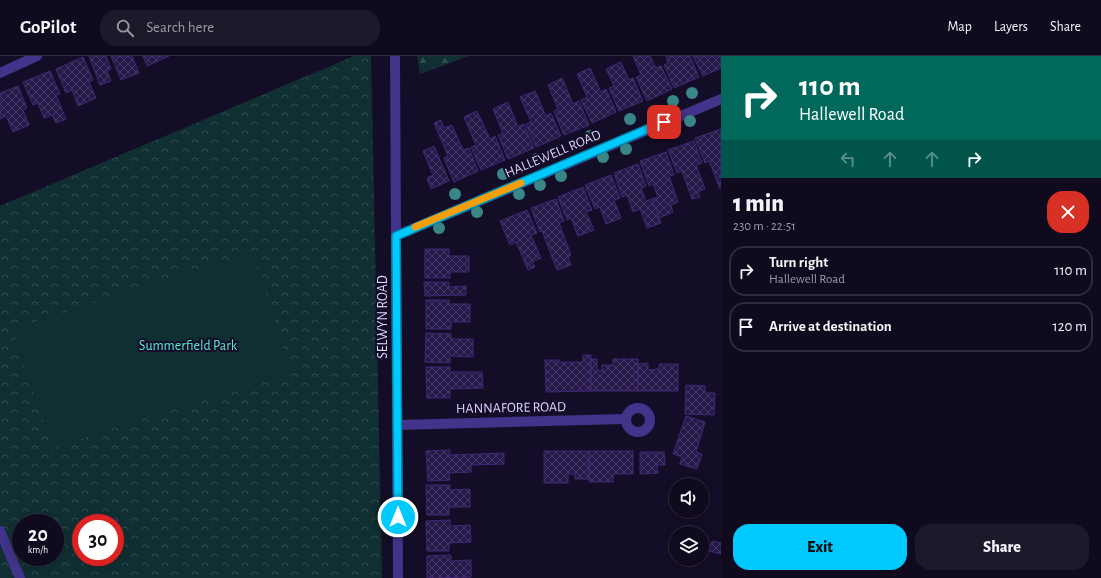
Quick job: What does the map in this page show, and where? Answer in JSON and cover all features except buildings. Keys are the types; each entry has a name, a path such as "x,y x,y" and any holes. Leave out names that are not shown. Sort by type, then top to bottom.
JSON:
{"street":[{"path":"0,73 37,56"},
{"name":"SELWYN ROAD","path":"395,56 398,578"},
{"name":"HALLEWELL ROAD","path":"396,236 721,98"},
{"name":"HANNAFORE ROAD","path":"398,425 626,420"},
{"path":"0,531 20,578"}],"green space":[{"name":"Summerfield Park","path":"354,56 371,56 382,578 0,578 0,206"},
{"path":"417,56 469,56 420,74"},
{"path":"252,252 291,371 52,448 13,329"}],"slow traffic":[{"path":"415,227 521,183"}],"route":[{"path":"398,517 396,236 664,122"}]}
